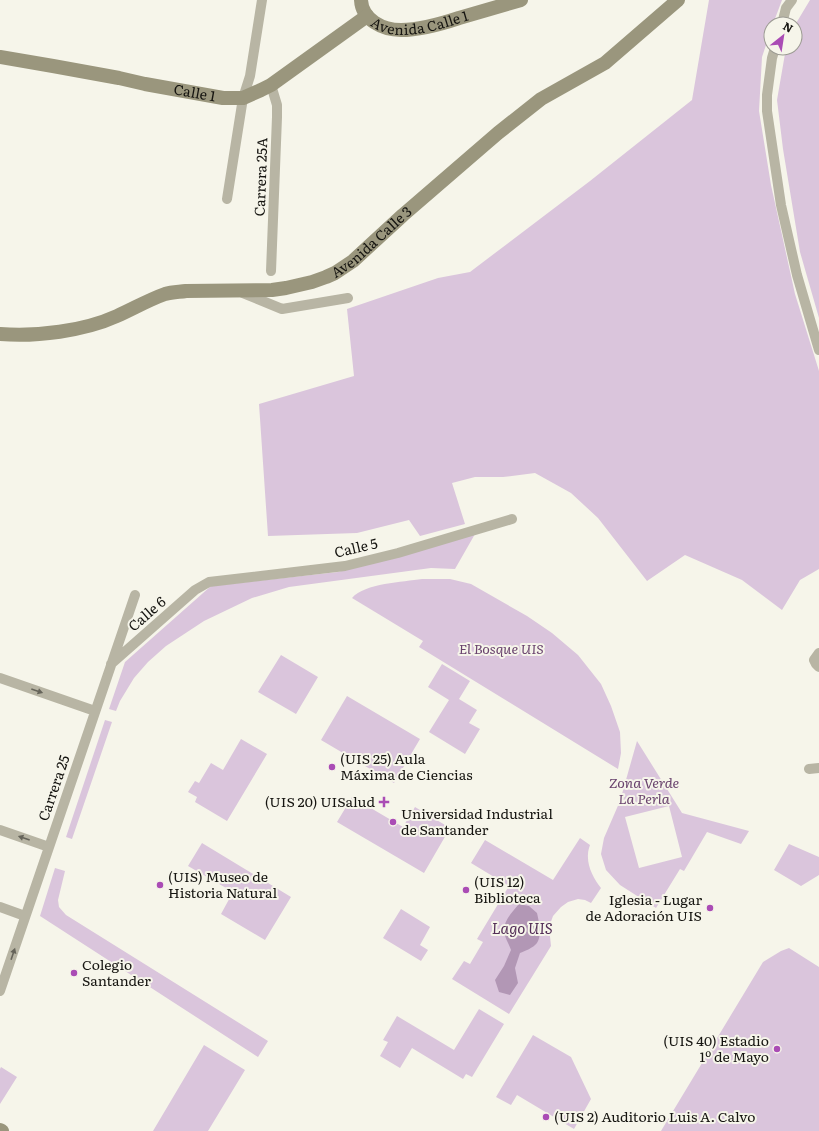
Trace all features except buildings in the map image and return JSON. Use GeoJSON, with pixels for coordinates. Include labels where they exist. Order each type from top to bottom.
{"type":"FeatureCollection","features":[{"type":"Feature","properties":{"kind":"street"},"geometry":{"type":"LineString","coordinates":[[227,199],[243,98],[250,76],[262,0]]}},
{"type":"Feature","properties":{"kind":"street"},"geometry":{"type":"LineString","coordinates":[[361,0],[361,7],[367,16]]}},
{"type":"Feature","properties":{"kind":"street","name":"Avenida Calle 1"},"geometry":{"type":"LineString","coordinates":[[367,16],[373,22],[390,29],[411,29],[447,22],[521,0]]}},
{"type":"Feature","properties":{"kind":"street","name":"Avenida Calle 3"},"geometry":{"type":"LineString","coordinates":[[0,334],[33,334],[76,329],[103,322],[165,294],[174,292],[272,290],[312,282],[334,273],[362,253],[403,215],[498,133],[541,99],[605,64],[678,0]]}},
{"type":"Feature","properties":{"kind":"street"},"geometry":{"type":"LineString","coordinates":[[784,16],[786,8],[792,0]]}},
{"type":"Feature","properties":{"kind":"street","name":"Calle 1"},"geometry":{"type":"LineString","coordinates":[[0,58],[75,70],[223,98],[243,98],[271,85],[367,16]]}},
{"type":"Feature","properties":{"kind":"street"},"geometry":{"type":"LineString","coordinates":[[773,56],[767,95],[767,111],[781,205],[797,275],[819,350]]}},
{"type":"Feature","properties":{"kind":"street","name":"Carrera 25A"},"geometry":{"type":"LineString","coordinates":[[271,85],[277,105],[278,117],[271,271]]}},
{"type":"Feature","properties":{"kind":"street"},"geometry":{"type":"LineString","coordinates":[[240,291],[282,309],[348,298]]}},
{"type":"Feature","properties":{"kind":"street","name":"Calle 5"},"geometry":{"type":"LineString","coordinates":[[202,586],[209,582],[345,566],[512,519]]}},
{"type":"Feature","properties":{"kind":"street","name":"Calle 6"},"geometry":{"type":"LineString","coordinates":[[111,664],[202,586]]}},
{"type":"Feature","properties":{"kind":"street","name":"Carrera 25"},"geometry":{"type":"LineString","coordinates":[[1,984],[26,916],[135,595]]}},
{"type":"Feature","properties":{"kind":"street"},"geometry":{"type":"LineString","coordinates":[[819,653],[814,660],[819,667]]}},
{"type":"Feature","properties":{"kind":"street"},"geometry":{"type":"LineString","coordinates":[[0,678],[96,711]]}},
{"type":"Feature","properties":{"kind":"street"},"geometry":{"type":"LineString","coordinates":[[808,769],[819,768]]}},
{"type":"Feature","properties":{"kind":"street"},"geometry":{"type":"LineString","coordinates":[[0,830],[49,847]]}},
{"type":"Feature","properties":{"kind":"street"},"geometry":{"type":"LineString","coordinates":[[0,907],[26,916]]}},
{"type":"Feature","properties":{"kind":"green space"},"geometry":{"type":"Polygon","coordinates":[[[709,0],[782,0],[776,16],[763,16],[763,54],[759,111],[771,185],[795,294],[819,371],[819,569],[800,580],[782,610],[742,580],[685,555],[647,581],[598,518],[571,493],[535,473],[503,477],[475,477],[452,483],[465,524],[420,536],[409,520],[357,533],[268,536],[259,404],[354,376],[347,309],[438,278],[470,272],[590,181],[692,100],[709,0]]]}},
{"type":"Feature","properties":{"kind":"green space"},"geometry":{"type":"Polygon","coordinates":[[[810,0],[819,0],[819,318],[800,252],[783,149],[777,100],[785,56],[803,56],[803,16],[800,16],[810,0]]]}},
{"type":"Feature","properties":{"kind":"green space"},"geometry":{"type":"Polygon","coordinates":[[[475,534],[455,569],[431,568],[289,587],[252,598],[204,621],[166,646],[148,662],[134,678],[120,701],[116,711],[109,709],[125,662],[211,586],[338,572],[475,534]]]}},
{"type":"Feature","properties":{"kind":"green space","name":"El Bosque UIS"},"geometry":{"type":"Polygon","coordinates":[[[422,579],[450,579],[471,584],[527,616],[552,633],[578,655],[601,684],[611,706],[620,732],[621,753],[618,769],[419,647],[423,641],[352,598],[358,593],[375,586],[422,579]]]}},
{"type":"Feature","properties":{"kind":"green space"},"geometry":{"type":"Polygon","coordinates":[[[281,655],[318,677],[296,714],[258,692],[281,655]]]}},
{"type":"Feature","properties":{"kind":"green space"},"geometry":{"type":"Polygon","coordinates":[[[442,664],[470,681],[459,699],[477,710],[469,723],[480,729],[465,754],[429,732],[449,700],[428,687],[442,664]]]}},
{"type":"Feature","properties":{"kind":"green space"},"geometry":{"type":"Polygon","coordinates":[[[347,696],[420,739],[394,783],[321,740],[347,696]]]}},
{"type":"Feature","properties":{"kind":"green space"},"geometry":{"type":"Polygon","coordinates":[[[105,720],[112,722],[72,839],[66,837],[105,720]]]}},
{"type":"Feature","properties":{"kind":"green space"},"geometry":{"type":"Polygon","coordinates":[[[241,739],[267,754],[227,821],[195,802],[197,797],[188,792],[195,781],[199,783],[211,763],[223,770],[241,739]]]}},
{"type":"Feature","properties":{"kind":"green space","name":"Zona Verde La Perla"},"geometry":{"type":"Polygon","coordinates":[[[637,741],[682,813],[749,831],[741,844],[707,832],[684,871],[680,869],[656,908],[620,885],[606,870],[601,854],[604,838],[620,801],[637,741]],[[669,806],[625,817],[639,868],[682,857],[669,806]]]}},
{"type":"Feature","properties":{"kind":"green space"},"geometry":{"type":"Polygon","coordinates":[[[352,797],[403,827],[415,807],[450,828],[424,873],[337,822],[352,797]]]}},
{"type":"Feature","properties":{"kind":"green space"},"geometry":{"type":"Polygon","coordinates":[[[580,838],[590,845],[588,859],[590,868],[601,888],[591,903],[578,899],[568,902],[553,916],[549,927],[551,946],[509,1014],[452,979],[464,961],[470,964],[483,942],[477,939],[509,886],[471,863],[485,840],[553,880],[580,838]]]}},
{"type":"Feature","properties":{"kind":"green space"},"geometry":{"type":"Polygon","coordinates":[[[202,843],[291,897],[265,940],[221,914],[233,892],[188,866],[202,843]]]}},
{"type":"Feature","properties":{"kind":"green space"},"geometry":{"type":"Polygon","coordinates":[[[789,844],[819,857],[819,875],[801,886],[774,870],[789,844]]]}},
{"type":"Feature","properties":{"kind":"green space"},"geometry":{"type":"Polygon","coordinates":[[[55,868],[65,871],[58,900],[59,907],[66,915],[268,1041],[258,1057],[40,916],[55,868]]]}},
{"type":"Feature","properties":{"kind":"green space"},"geometry":{"type":"Polygon","coordinates":[[[401,909],[430,927],[420,945],[428,950],[421,961],[383,938],[401,909]]]}},
{"type":"Feature","properties":{"kind":"green space","name":"(UIS 40) Estadio 1º de Mayo"},"geometry":{"type":"Polygon","coordinates":[[[789,948],[819,967],[819,1131],[661,1131],[763,962],[789,948]]]}},
{"type":"Feature","properties":{"kind":"green space"},"geometry":{"type":"Polygon","coordinates":[[[479,1009],[504,1024],[472,1077],[466,1074],[463,1079],[412,1048],[400,1068],[380,1056],[388,1042],[383,1040],[397,1016],[454,1050],[479,1009]]]}},
{"type":"Feature","properties":{"kind":"green space"},"geometry":{"type":"Polygon","coordinates":[[[533,1035],[571,1057],[591,1099],[574,1129],[517,1095],[511,1105],[496,1097],[533,1035]]]}},
{"type":"Feature","properties":{"kind":"green space"},"geometry":{"type":"Polygon","coordinates":[[[204,1045],[245,1070],[208,1131],[153,1131],[204,1045]]]}},
{"type":"Feature","properties":{"kind":"green space"},"geometry":{"type":"Polygon","coordinates":[[[1,1067],[17,1077],[0,1104],[0,1069],[1,1067]]]}},
{"type":"Feature","properties":{"kind":"water","name":"Lago UIS"},"geometry":{"type":"Polygon","coordinates":[[[519,904],[529,906],[537,913],[540,928],[539,940],[535,945],[520,953],[515,968],[518,983],[510,995],[499,992],[495,980],[504,966],[511,950],[504,932],[505,924],[509,916],[519,904]]]}},
{"type":"Feature","properties":{"kind":"place","name":"(UIS 25) Aula Máxima de Ciencias"},"geometry":{"type":"Point","coordinates":[332,767]}},
{"type":"Feature","properties":{"kind":"place","name":"(UIS 20) UISalud"},"geometry":{"type":"Point","coordinates":[384,802]}},
{"type":"Feature","properties":{"kind":"place","name":"Universidad Industrial de Santander"},"geometry":{"type":"Point","coordinates":[393,822]}},
{"type":"Feature","properties":{"kind":"place","name":"(UIS) Museo de Historia Natural"},"geometry":{"type":"Point","coordinates":[160,885]}},
{"type":"Feature","properties":{"kind":"place","name":"(UIS 12) Biblioteca"},"geometry":{"type":"Point","coordinates":[466,890]}},
{"type":"Feature","properties":{"kind":"place","name":"Iglesia - Lugar de Adoración UIS"},"geometry":{"type":"Point","coordinates":[710,908]}},
{"type":"Feature","properties":{"kind":"place","name":"Colegio Santander"},"geometry":{"type":"Point","coordinates":[74,973]}},
{"type":"Feature","properties":{"kind":"place","name":"(UIS 40) Estadio 1º de Mayo"},"geometry":{"type":"Point","coordinates":[777,1049]}},
{"type":"Feature","properties":{"kind":"place","name":"(UIS 2) Auditorio Luis A. Calvo"},"geometry":{"type":"Point","coordinates":[546,1117]}}]}
